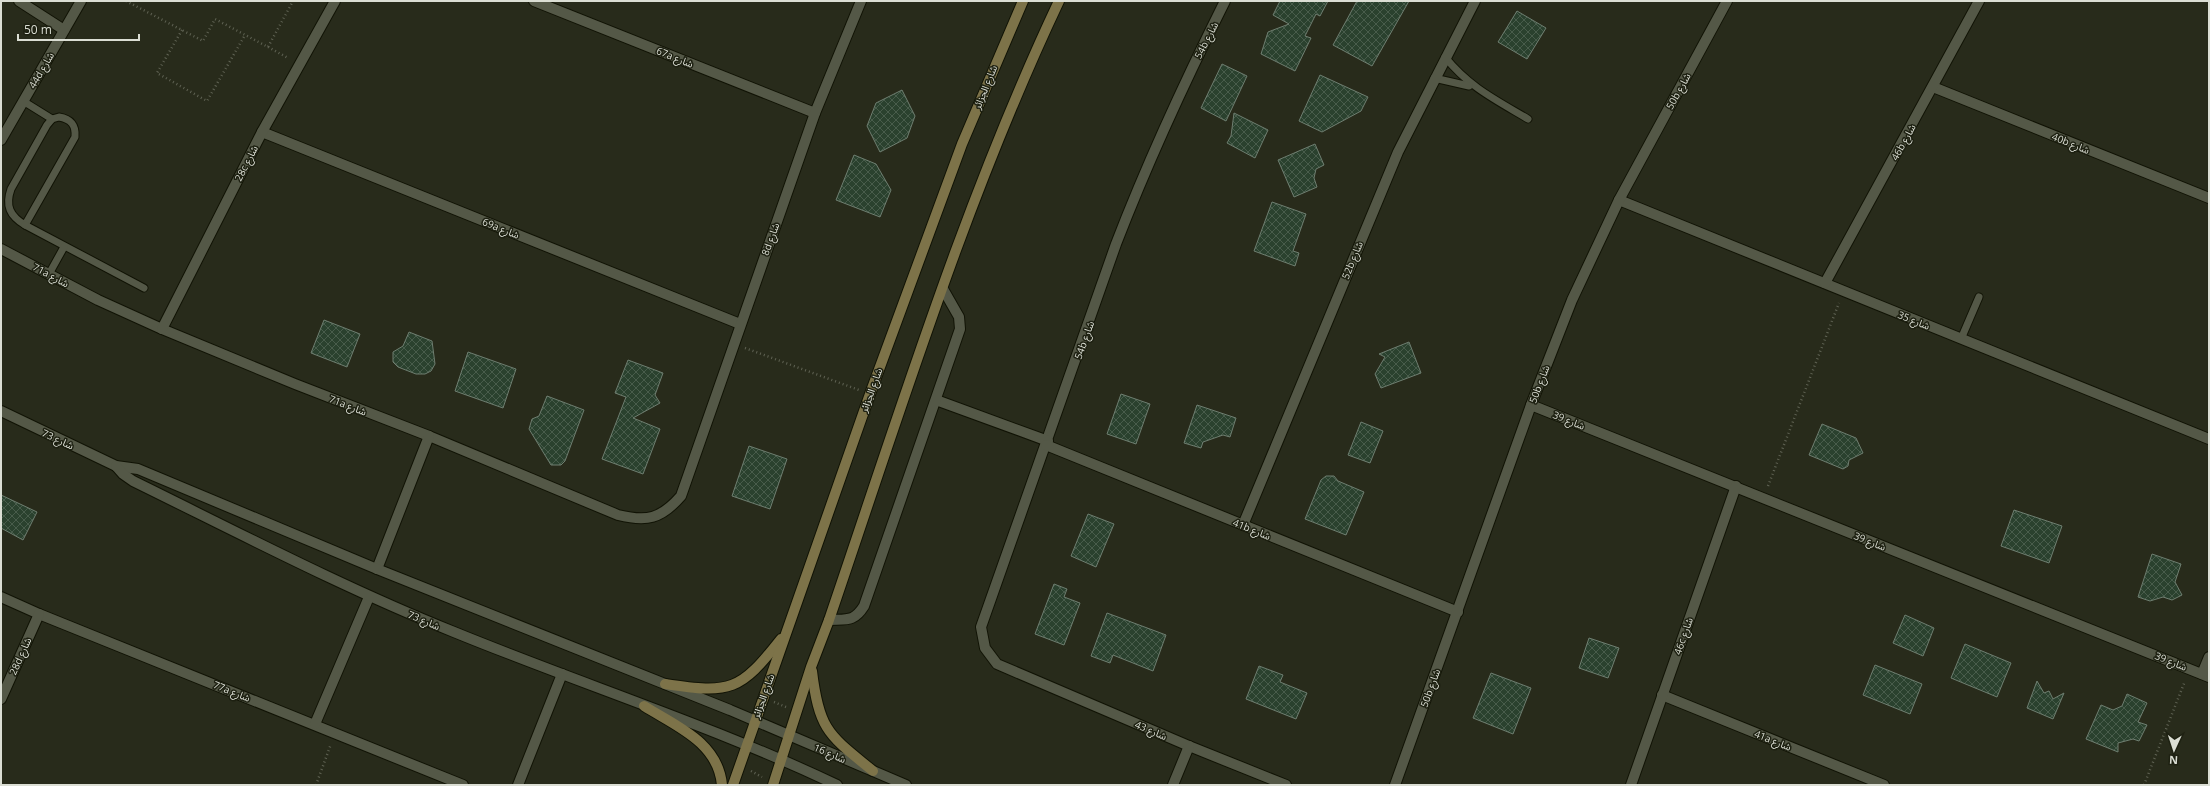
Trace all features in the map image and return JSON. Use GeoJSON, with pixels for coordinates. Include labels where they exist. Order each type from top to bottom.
{"type":"FeatureCollection","features":[{"type":"Feature","properties":{"kind":"main road","name":"شارع الجزائر"},"geometry":{"type":"LineString","coordinates":[[733,785],[754,720],[870,394],[962,144],[1023,1]]}},
{"type":"Feature","properties":{"kind":"main road"},"geometry":{"type":"LineString","coordinates":[[773,785],[811,667],[829,620],[943,289],[993,151],[1059,1]]}},
{"type":"Feature","properties":{"kind":"main road"},"geometry":{"type":"LineString","coordinates":[[665,684],[707,690],[732,685],[756,670],[786,633]]}},
{"type":"Feature","properties":{"kind":"main road"},"geometry":{"type":"LineString","coordinates":[[811,667],[816,705],[825,727],[834,738],[873,771]]}},
{"type":"Feature","properties":{"kind":"main road"},"geometry":{"type":"LineString","coordinates":[[644,706],[702,742],[717,764],[722,785]]}},
{"type":"Feature","properties":{"kind":"street"},"geometry":{"type":"LineString","coordinates":[[19,1],[64,30]]}},
{"type":"Feature","properties":{"kind":"street","name":"44d شارع"},"geometry":{"type":"LineString","coordinates":[[1,140],[81,1]]}},
{"type":"Feature","properties":{"kind":"street","name":"28c شارع"},"geometry":{"type":"LineString","coordinates":[[162,329],[262,132],[335,1]]}},
{"type":"Feature","properties":{"kind":"street","name":"67a شارع"},"geometry":{"type":"LineString","coordinates":[[534,1],[815,113]]}},
{"type":"Feature","properties":{"kind":"street","name":"8d شارع"},"geometry":{"type":"LineString","coordinates":[[687,480],[733,344],[815,113],[861,1]]}},
{"type":"Feature","properties":{"kind":"street","name":"54b شارع"},"geometry":{"type":"LineString","coordinates":[[1016,673],[997,664],[985,648],[981,627],[1116,244],[1140,182],[1167,121],[1225,1]]}},
{"type":"Feature","properties":{"kind":"street","name":"52b شارع"},"geometry":{"type":"LineString","coordinates":[[1243,525],[1368,220],[1398,152],[1434,78],[1475,1]]}},
{"type":"Feature","properties":{"kind":"street","name":"50b شارع"},"geometry":{"type":"LineString","coordinates":[[1395,785],[1531,405],[1572,300],[1619,200],[1727,1]]}},
{"type":"Feature","properties":{"kind":"street","name":"46b شارع"},"geometry":{"type":"LineString","coordinates":[[1825,283],[1979,1]]}},
{"type":"Feature","properties":{"kind":"street","name":"40b شارع"},"geometry":{"type":"LineString","coordinates":[[1933,87],[2209,198]]}},
{"type":"Feature","properties":{"kind":"street","name":"69a شارع"},"geometry":{"type":"LineString","coordinates":[[262,132],[740,324]]}},
{"type":"Feature","properties":{"kind":"street","name":"شارع 35"},"geometry":{"type":"LineString","coordinates":[[1619,200],[2209,439]]}},
{"type":"Feature","properties":{"kind":"street","name":"71a شارع"},"geometry":{"type":"LineString","coordinates":[[1,249],[98,300],[162,329],[295,384],[429,436],[618,515],[636,519],[653,518],[669,509],[681,496],[687,480]]}},
{"type":"Feature","properties":{"kind":"street"},"geometry":{"type":"LineString","coordinates":[[829,620],[852,619],[859,615],[864,606],[936,400],[961,323],[943,289]]}},
{"type":"Feature","properties":{"kind":"street","name":"41b شارع"},"geometry":{"type":"LineString","coordinates":[[936,400],[1047,443],[1243,525],[1458,612]]}},
{"type":"Feature","properties":{"kind":"street","name":"شارع 39"},"geometry":{"type":"LineString","coordinates":[[1531,405],[2206,675]]}},
{"type":"Feature","properties":{"kind":"street","name":"شارع 73"},"geometry":{"type":"LineString","coordinates":[[1,411],[116,466],[138,469],[377,569],[754,720]]}},
{"type":"Feature","properties":{"kind":"street"},"geometry":{"type":"LineString","coordinates":[[377,569],[429,436]]}},
{"type":"Feature","properties":{"kind":"street","name":"شارع 73"},"geometry":{"type":"LineString","coordinates":[[116,466],[123,474],[133,481],[369,597],[454,633],[747,744]]}},
{"type":"Feature","properties":{"kind":"street","name":"46c شارع"},"geometry":{"type":"LineString","coordinates":[[1631,785],[1736,486]]}},
{"type":"Feature","properties":{"kind":"street","name":"77a شارع"},"geometry":{"type":"LineString","coordinates":[[1,597],[38,614],[336,732],[463,785]]}},
{"type":"Feature","properties":{"kind":"street"},"geometry":{"type":"LineString","coordinates":[[315,724],[369,597]]}},
{"type":"Feature","properties":{"kind":"street","name":"28d شارع"},"geometry":{"type":"LineString","coordinates":[[1,699],[38,614]]}},
{"type":"Feature","properties":{"kind":"street"},"geometry":{"type":"LineString","coordinates":[[2206,675],[2209,656]]}},
{"type":"Feature","properties":{"kind":"street","name":"شارع 43"},"geometry":{"type":"LineString","coordinates":[[1016,673],[1286,785]]}},
{"type":"Feature","properties":{"kind":"street"},"geometry":{"type":"LineString","coordinates":[[518,785],[562,674]]}},
{"type":"Feature","properties":{"kind":"street","name":"41a شارع"},"geometry":{"type":"LineString","coordinates":[[1662,695],[1884,785]]}},
{"type":"Feature","properties":{"kind":"street","name":"شارع 16"},"geometry":{"type":"LineString","coordinates":[[754,720],[789,737],[906,785]]}},
{"type":"Feature","properties":{"kind":"street"},"geometry":{"type":"LineString","coordinates":[[747,744],[837,785]]}},
{"type":"Feature","properties":{"kind":"street"},"geometry":{"type":"LineString","coordinates":[[1173,785],[1189,746]]}},
{"type":"Feature","properties":{"kind":"lane"},"geometry":{"type":"LineString","coordinates":[[1445,57],[1458,73],[1474,88]]}},
{"type":"Feature","properties":{"kind":"lane"},"geometry":{"type":"LineString","coordinates":[[1434,78],[1459,82],[1474,88],[1528,119]]}},
{"type":"Feature","properties":{"kind":"lane"},"geometry":{"type":"LineString","coordinates":[[23,101],[52,119]]}},
{"type":"Feature","properties":{"kind":"lane"},"geometry":{"type":"LineString","coordinates":[[25,225],[75,137],[76,130],[72,123],[67,119],[59,117],[52,119],[47,125],[11,189],[8,199],[9,210],[15,219],[25,225],[144,288]]}},
{"type":"Feature","properties":{"kind":"lane"},"geometry":{"type":"LineString","coordinates":[[48,274],[64,247]]}},
{"type":"Feature","properties":{"kind":"lane"},"geometry":{"type":"LineString","coordinates":[[1961,339],[1979,297]]}},
{"type":"Feature","properties":{"kind":"path"},"geometry":{"type":"LineString","coordinates":[[126,1],[203,41],[215,19],[288,58],[285,64]]}},
{"type":"Feature","properties":{"kind":"path"},"geometry":{"type":"LineString","coordinates":[[268,47],[293,1]]}},
{"type":"Feature","properties":{"kind":"path"},"geometry":{"type":"LineString","coordinates":[[182,30],[157,73],[207,101],[245,35]]}},
{"type":"Feature","properties":{"kind":"path"},"geometry":{"type":"LineString","coordinates":[[1764,498],[1844,291]]}},
{"type":"Feature","properties":{"kind":"path"},"geometry":{"type":"LineString","coordinates":[[733,344],[870,394]]}},
{"type":"Feature","properties":{"kind":"path"},"geometry":{"type":"LineString","coordinates":[[2144,785],[2190,669]]}},
{"type":"Feature","properties":{"kind":"path"},"geometry":{"type":"LineString","coordinates":[[316,785],[336,732]]}},
{"type":"Feature","properties":{"kind":"building"},"geometry":{"type":"Polygon","coordinates":[[[1280,1],[1328,1],[1320,16],[1316,14],[1305,36],[1311,38],[1295,71],[1261,54],[1268,32],[1289,24],[1273,15],[1280,1]]]}},
{"type":"Feature","properties":{"kind":"building"},"geometry":{"type":"Polygon","coordinates":[[[1357,1],[1409,1],[1372,66],[1333,45],[1357,1]]]}},
{"type":"Feature","properties":{"kind":"building"},"geometry":{"type":"Polygon","coordinates":[[[1517,11],[1546,28],[1527,59],[1498,42],[1517,11]]]}},
{"type":"Feature","properties":{"kind":"building"},"geometry":{"type":"Polygon","coordinates":[[[1222,64],[1247,76],[1226,121],[1201,108],[1222,64]]]}},
{"type":"Feature","properties":{"kind":"building"},"geometry":{"type":"Polygon","coordinates":[[[1320,75],[1368,97],[1361,111],[1322,132],[1299,121],[1320,75]]]}},
{"type":"Feature","properties":{"kind":"building"},"geometry":{"type":"Polygon","coordinates":[[[902,90],[915,116],[907,138],[880,152],[867,126],[876,103],[902,90]]]}},
{"type":"Feature","properties":{"kind":"building"},"geometry":{"type":"Polygon","coordinates":[[[1234,113],[1268,130],[1255,158],[1227,143],[1231,136],[1234,113]]]}},
{"type":"Feature","properties":{"kind":"building"},"geometry":{"type":"Polygon","coordinates":[[[1315,144],[1324,165],[1316,169],[1314,178],[1317,187],[1294,197],[1278,160],[1315,144]]]}},
{"type":"Feature","properties":{"kind":"building"},"geometry":{"type":"Polygon","coordinates":[[[854,155],[876,164],[891,190],[880,217],[836,200],[854,155]]]}},
{"type":"Feature","properties":{"kind":"building"},"geometry":{"type":"Polygon","coordinates":[[[1272,202],[1306,214],[1293,251],[1299,253],[1295,266],[1254,251],[1272,202]]]}},
{"type":"Feature","properties":{"kind":"building"},"geometry":{"type":"Polygon","coordinates":[[[324,320],[360,334],[347,367],[311,353],[324,320]]]}},
{"type":"Feature","properties":{"kind":"building"},"geometry":{"type":"Polygon","coordinates":[[[409,332],[432,341],[435,364],[431,371],[425,374],[416,374],[398,367],[393,362],[393,352],[403,346],[409,332]]]}},
{"type":"Feature","properties":{"kind":"building"},"geometry":{"type":"Polygon","coordinates":[[[1409,342],[1421,373],[1381,388],[1375,374],[1385,357],[1379,354],[1409,342]]]}},
{"type":"Feature","properties":{"kind":"building"},"geometry":{"type":"Polygon","coordinates":[[[468,352],[516,369],[503,408],[455,391],[468,352]]]}},
{"type":"Feature","properties":{"kind":"building"},"geometry":{"type":"Polygon","coordinates":[[[628,360],[663,373],[655,395],[660,403],[633,418],[660,429],[643,474],[602,459],[626,397],[615,393],[628,360]]]}},
{"type":"Feature","properties":{"kind":"building"},"geometry":{"type":"Polygon","coordinates":[[[1121,394],[1150,404],[1136,444],[1107,434],[1121,394]]]}},
{"type":"Feature","properties":{"kind":"building"},"geometry":{"type":"Polygon","coordinates":[[[547,396],[584,410],[565,461],[561,465],[551,465],[529,429],[532,419],[539,416],[547,396]]]}},
{"type":"Feature","properties":{"kind":"building"},"geometry":{"type":"Polygon","coordinates":[[[1197,405],[1236,418],[1230,437],[1223,435],[1203,442],[1201,448],[1184,443],[1197,405]]]}},
{"type":"Feature","properties":{"kind":"building"},"geometry":{"type":"Polygon","coordinates":[[[1361,422],[1383,431],[1370,463],[1348,455],[1361,422]]]}},
{"type":"Feature","properties":{"kind":"building"},"geometry":{"type":"Polygon","coordinates":[[[1822,424],[1856,438],[1863,453],[1849,460],[1848,466],[1843,469],[1809,455],[1822,424]]]}},
{"type":"Feature","properties":{"kind":"building"},"geometry":{"type":"Polygon","coordinates":[[[749,446],[787,459],[770,509],[732,496],[749,446]]]}},
{"type":"Feature","properties":{"kind":"building"},"geometry":{"type":"Polygon","coordinates":[[[1326,476],[1334,476],[1338,481],[1364,492],[1346,535],[1305,519],[1321,480],[1326,476]]]}},
{"type":"Feature","properties":{"kind":"building"},"geometry":{"type":"Polygon","coordinates":[[[1,495],[37,512],[23,540],[1,528],[1,495]]]}},
{"type":"Feature","properties":{"kind":"building"},"geometry":{"type":"Polygon","coordinates":[[[2014,510],[2062,526],[2049,563],[2001,546],[2014,510]]]}},
{"type":"Feature","properties":{"kind":"building"},"geometry":{"type":"Polygon","coordinates":[[[1088,514],[1114,524],[1096,567],[1071,556],[1088,514]]]}},
{"type":"Feature","properties":{"kind":"building"},"geometry":{"type":"Polygon","coordinates":[[[2152,554],[2181,564],[2175,582],[2182,595],[2172,600],[2163,597],[2150,601],[2138,597],[2152,554]]]}},
{"type":"Feature","properties":{"kind":"building"},"geometry":{"type":"Polygon","coordinates":[[[1054,584],[1067,589],[1064,597],[1080,603],[1064,645],[1035,634],[1054,584]]]}},
{"type":"Feature","properties":{"kind":"building"},"geometry":{"type":"Polygon","coordinates":[[[1107,613],[1166,635],[1153,671],[1113,655],[1110,663],[1091,656],[1107,613]]]}},
{"type":"Feature","properties":{"kind":"building"},"geometry":{"type":"Polygon","coordinates":[[[1905,615],[1934,628],[1923,656],[1893,643],[1905,615]]]}},
{"type":"Feature","properties":{"kind":"building"},"geometry":{"type":"Polygon","coordinates":[[[1589,638],[1619,648],[1608,678],[1579,668],[1589,638]]]}},
{"type":"Feature","properties":{"kind":"building"},"geometry":{"type":"Polygon","coordinates":[[[1965,644],[2011,663],[1997,697],[1951,678],[1965,644]]]}},
{"type":"Feature","properties":{"kind":"building"},"geometry":{"type":"Polygon","coordinates":[[[1875,665],[1922,684],[1910,714],[1863,695],[1875,665]]]}},
{"type":"Feature","properties":{"kind":"building"},"geometry":{"type":"Polygon","coordinates":[[[1259,666],[1283,675],[1280,682],[1307,693],[1296,719],[1246,699],[1259,666]]]}},
{"type":"Feature","properties":{"kind":"building"},"geometry":{"type":"Polygon","coordinates":[[[1491,673],[1531,688],[1513,734],[1473,718],[1491,673]]]}},
{"type":"Feature","properties":{"kind":"building"},"geometry":{"type":"Polygon","coordinates":[[[2037,681],[2044,693],[2049,691],[2053,699],[2064,693],[2053,719],[2027,708],[2037,681]]]}},
{"type":"Feature","properties":{"kind":"building"},"geometry":{"type":"Polygon","coordinates":[[[2127,694],[2147,703],[2138,722],[2147,725],[2139,741],[2133,739],[2118,743],[2118,752],[2086,739],[2101,705],[2113,710],[2122,706],[2127,694]]]}}]}
